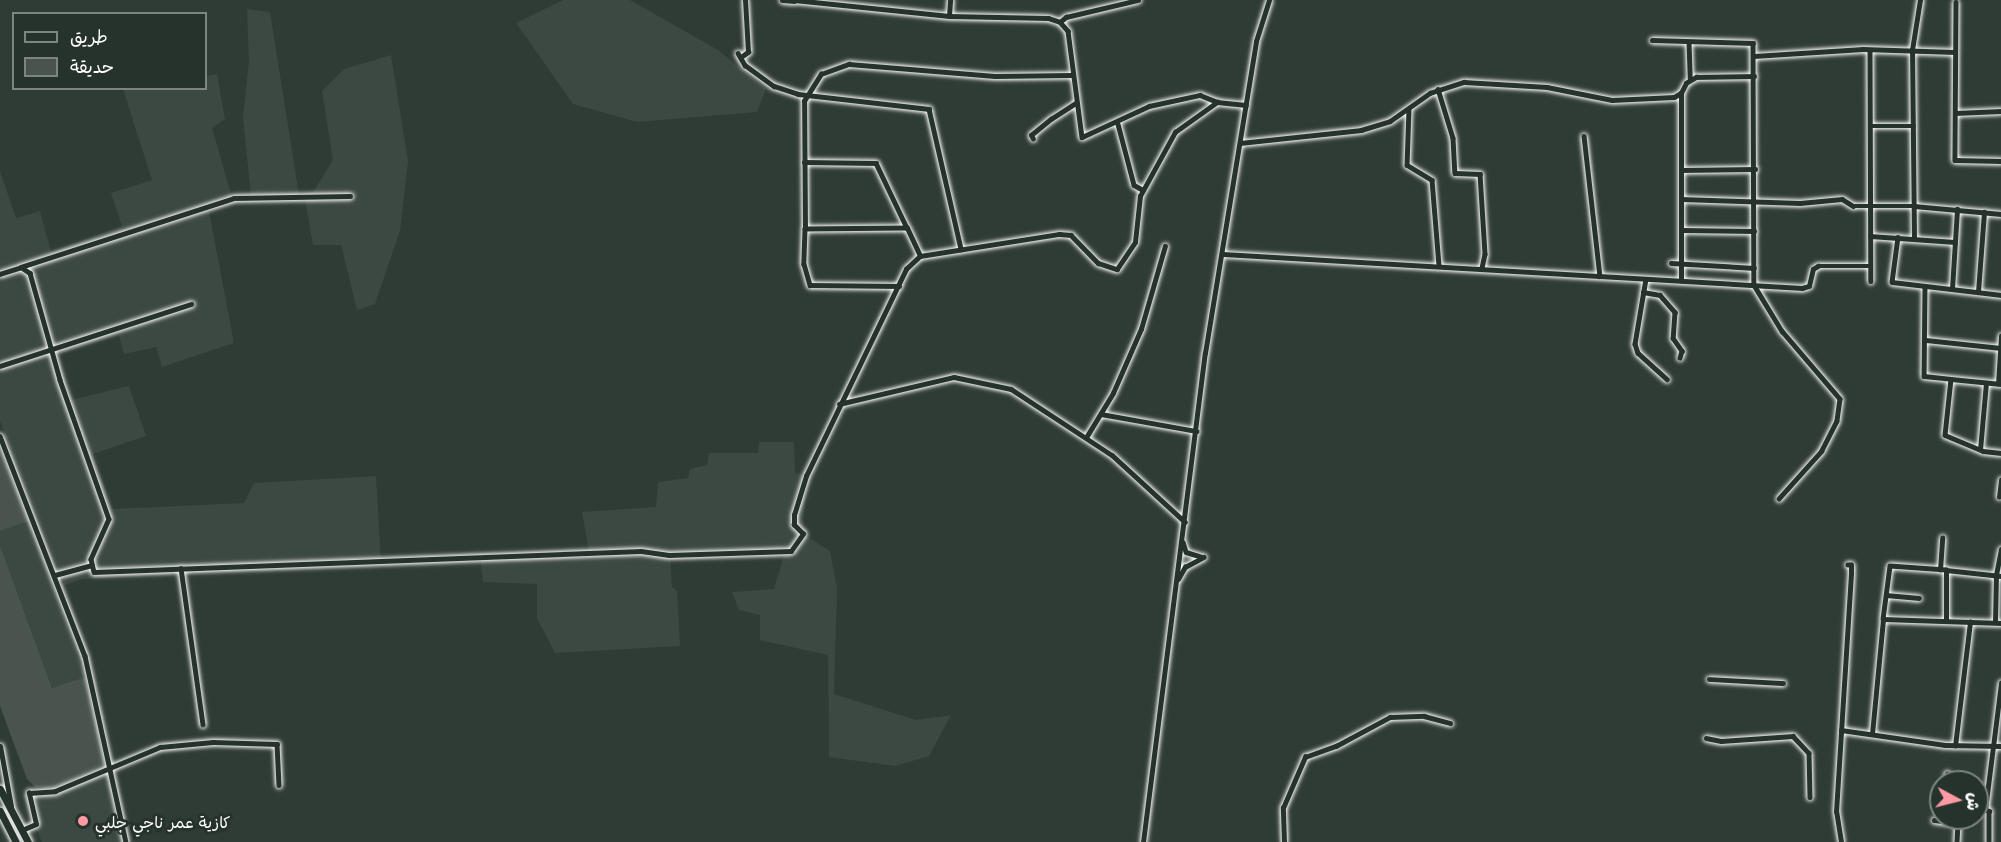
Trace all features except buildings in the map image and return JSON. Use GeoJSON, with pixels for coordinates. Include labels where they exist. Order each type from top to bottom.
{"type":"FeatureCollection","features":[{"type":"Feature","properties":{"kind":"highway"},"geometry":{"type":"LineString","coordinates":[[0,789],[28,842]]}},
{"type":"Feature","properties":{"kind":"highway"},"geometry":{"type":"LineString","coordinates":[[0,811],[16,842]]}},
{"type":"Feature","properties":{"kind":"main road"},"geometry":{"type":"LineString","coordinates":[[1143,842],[1196,431],[1259,25],[1267,1]]}},
{"type":"Feature","properties":{"kind":"main road"},"geometry":{"type":"LineString","coordinates":[[0,746],[13,813]]}},
{"type":"Feature","properties":{"kind":"street"},"geometry":{"type":"LineString","coordinates":[[745,0],[748,52],[739,55],[774,86],[806,94],[929,109],[961,249]]}},
{"type":"Feature","properties":{"kind":"street"},"geometry":{"type":"LineString","coordinates":[[782,0],[949,16],[1048,18],[1060,22],[1068,31],[1082,137],[1118,124],[1149,106],[1200,95],[1217,102],[1246,105]]}},
{"type":"Feature","properties":{"kind":"street"},"geometry":{"type":"LineString","coordinates":[[949,16],[950,0]]}},
{"type":"Feature","properties":{"kind":"street"},"geometry":{"type":"LineString","coordinates":[[1060,22],[1066,17],[1138,0]]}},
{"type":"Feature","properties":{"kind":"street"},"geometry":{"type":"LineString","coordinates":[[1914,238],[1911,50],[1920,0]]}},
{"type":"Feature","properties":{"kind":"street"},"geometry":{"type":"LineString","coordinates":[[1956,2],[1955,160],[2001,161]]}},
{"type":"Feature","properties":{"kind":"street"},"geometry":{"type":"LineString","coordinates":[[1652,40],[1748,41],[1753,43],[1754,285],[1782,331],[1840,399],[1837,421],[1822,451],[1779,499]]}},
{"type":"Feature","properties":{"kind":"street"},"geometry":{"type":"LineString","coordinates":[[1240,143],[1361,130],[1390,121],[1438,89],[1464,82],[1493,80],[1612,100],[1674,97],[1681,93],[1690,79],[1689,42]]}},
{"type":"Feature","properties":{"kind":"street"},"geometry":{"type":"LineString","coordinates":[[1870,50],[1870,281]]}},
{"type":"Feature","properties":{"kind":"street"},"geometry":{"type":"LineString","coordinates":[[1754,56],[1870,50],[1955,51]]}},
{"type":"Feature","properties":{"kind":"street"},"geometry":{"type":"LineString","coordinates":[[899,286],[810,285],[804,264],[806,94],[827,69],[849,64],[995,76],[1072,75]]}},
{"type":"Feature","properties":{"kind":"street"},"geometry":{"type":"LineString","coordinates":[[1690,79],[1754,76]]}},
{"type":"Feature","properties":{"kind":"street"},"geometry":{"type":"LineString","coordinates":[[1438,89],[1453,138],[1455,173],[1480,174],[1485,254],[1482,268]]}},
{"type":"Feature","properties":{"kind":"street"},"geometry":{"type":"LineString","coordinates":[[1681,93],[1681,281]]}},
{"type":"Feature","properties":{"kind":"street"},"geometry":{"type":"LineString","coordinates":[[21,267],[30,273],[51,351],[109,519],[91,559],[94,572],[641,551],[669,555],[791,551],[803,534],[794,525],[794,515],[806,476],[906,269],[920,256],[1068,234],[1098,263],[1117,269],[1135,242],[1136,207],[1143,190],[1175,132],[1217,102]]}},
{"type":"Feature","properties":{"kind":"street"},"geometry":{"type":"LineString","coordinates":[[1033,139],[1031,135],[1076,103]]}},
{"type":"Feature","properties":{"kind":"street"},"geometry":{"type":"LineString","coordinates":[[1409,108],[1407,165],[1432,180],[1440,266]]}},
{"type":"Feature","properties":{"kind":"street"},"geometry":{"type":"LineString","coordinates":[[1955,113],[2001,111]]}},
{"type":"Feature","properties":{"kind":"street"},"geometry":{"type":"LineString","coordinates":[[1118,124],[1134,185],[1143,190]]}},
{"type":"Feature","properties":{"kind":"street"},"geometry":{"type":"LineString","coordinates":[[1870,126],[1914,126]]}},
{"type":"Feature","properties":{"kind":"street"},"geometry":{"type":"LineString","coordinates":[[1584,136],[1600,276]]}},
{"type":"Feature","properties":{"kind":"street"},"geometry":{"type":"LineString","coordinates":[[804,162],[876,163],[920,256]]}},
{"type":"Feature","properties":{"kind":"street"},"geometry":{"type":"LineString","coordinates":[[1681,170],[1755,169]]}},
{"type":"Feature","properties":{"kind":"street"},"geometry":{"type":"LineString","coordinates":[[0,274],[234,198],[350,196]]}},
{"type":"Feature","properties":{"kind":"street"},"geometry":{"type":"LineString","coordinates":[[1682,199],[1800,203],[1842,199],[1853,206],[1914,206],[2001,214]]}},
{"type":"Feature","properties":{"kind":"street"},"geometry":{"type":"LineString","coordinates":[[1952,289],[1957,209]]}},
{"type":"Feature","properties":{"kind":"street"},"geometry":{"type":"LineString","coordinates":[[1978,292],[1984,212]]}},
{"type":"Feature","properties":{"kind":"street"},"geometry":{"type":"LineString","coordinates":[[804,229],[907,228]]}},
{"type":"Feature","properties":{"kind":"street"},"geometry":{"type":"LineString","coordinates":[[1682,230],[1754,231]]}},
{"type":"Feature","properties":{"kind":"street"},"geometry":{"type":"LineString","coordinates":[[1870,236],[1955,242]]}},
{"type":"Feature","properties":{"kind":"street"},"geometry":{"type":"LineString","coordinates":[[1898,237],[1892,282],[2001,295]]}},
{"type":"Feature","properties":{"kind":"street"},"geometry":{"type":"LineString","coordinates":[[1087,436],[1101,414],[1141,329],[1162,266],[1165,246]]}},
{"type":"Feature","properties":{"kind":"street"},"geometry":{"type":"LineString","coordinates":[[1223,255],[1802,288],[1809,286],[1813,270],[1818,266],[1869,266]]}},
{"type":"Feature","properties":{"kind":"street"},"geometry":{"type":"LineString","coordinates":[[1671,263],[1754,268]]}},
{"type":"Feature","properties":{"kind":"street"},"geometry":{"type":"LineString","coordinates":[[1646,279],[1635,344],[1638,353],[1667,379]]}},
{"type":"Feature","properties":{"kind":"street"},"geometry":{"type":"LineString","coordinates":[[1925,287],[1924,376],[2000,384],[2001,336]]}},
{"type":"Feature","properties":{"kind":"street"},"geometry":{"type":"LineString","coordinates":[[1643,292],[1660,295],[1675,312],[1673,338],[1682,351],[1680,358]]}},
{"type":"Feature","properties":{"kind":"street"},"geometry":{"type":"LineString","coordinates":[[0,366],[191,304]]}},
{"type":"Feature","properties":{"kind":"street"},"geometry":{"type":"LineString","coordinates":[[1926,340],[2000,348]]}},
{"type":"Feature","properties":{"kind":"street"},"geometry":{"type":"LineString","coordinates":[[839,404],[954,377],[1011,389],[1087,436],[1185,522]]}},
{"type":"Feature","properties":{"kind":"street"},"geometry":{"type":"LineString","coordinates":[[1951,379],[1945,435],[1980,450],[2001,453]]}},
{"type":"Feature","properties":{"kind":"street"},"geometry":{"type":"LineString","coordinates":[[1980,450],[1986,383]]}},
{"type":"Feature","properties":{"kind":"street"},"geometry":{"type":"LineString","coordinates":[[1101,414],[1196,431]]}},
{"type":"Feature","properties":{"kind":"street"},"geometry":{"type":"LineString","coordinates":[[0,436],[85,656],[126,842]]}},
{"type":"Feature","properties":{"kind":"street"},"geometry":{"type":"LineString","coordinates":[[1999,497],[2001,480]]}},
{"type":"Feature","properties":{"kind":"street"},"geometry":{"type":"LineString","coordinates":[[1940,570],[1942,538]]}},
{"type":"Feature","properties":{"kind":"street"},"geometry":{"type":"LineString","coordinates":[[1178,579],[1185,567],[1204,557],[1186,552],[1183,542]]}},
{"type":"Feature","properties":{"kind":"street"},"geometry":{"type":"LineString","coordinates":[[1883,620],[1998,623],[1998,576],[2001,549]]}},
{"type":"Feature","properties":{"kind":"street"},"geometry":{"type":"LineString","coordinates":[[55,575],[92,565]]}},
{"type":"Feature","properties":{"kind":"street"},"geometry":{"type":"LineString","coordinates":[[1840,842],[1836,812],[1851,574],[1851,565],[1848,565]]}},
{"type":"Feature","properties":{"kind":"street"},"geometry":{"type":"LineString","coordinates":[[1872,734],[1890,566],[1998,576]]}},
{"type":"Feature","properties":{"kind":"street"},"geometry":{"type":"LineString","coordinates":[[181,568],[203,724]]}},
{"type":"Feature","properties":{"kind":"street"},"geometry":{"type":"LineString","coordinates":[[1946,570],[1946,621]]}},
{"type":"Feature","properties":{"kind":"street"},"geometry":{"type":"LineString","coordinates":[[1886,595],[1919,598]]}},
{"type":"Feature","properties":{"kind":"street"},"geometry":{"type":"LineString","coordinates":[[1955,746],[1970,622]]}},
{"type":"Feature","properties":{"kind":"street"},"geometry":{"type":"LineString","coordinates":[[1709,679],[1783,683]]}},
{"type":"Feature","properties":{"kind":"street"},"geometry":{"type":"LineString","coordinates":[[1989,773],[2001,683]]}},
{"type":"Feature","properties":{"kind":"street"},"geometry":{"type":"LineString","coordinates":[[1284,842],[1283,808],[1305,757],[1336,746],[1390,717],[1424,716],[1450,723]]}},
{"type":"Feature","properties":{"kind":"street"},"geometry":{"type":"LineString","coordinates":[[1841,730],[1955,746],[2001,746]]}},
{"type":"Feature","properties":{"kind":"street"},"geometry":{"type":"LineString","coordinates":[[1706,738],[1721,741],[1793,736],[1809,753],[1810,797]]}},
{"type":"Feature","properties":{"kind":"street"},"geometry":{"type":"LineString","coordinates":[[22,830],[36,824],[29,793],[55,790],[160,747],[258,742],[277,744],[279,785]]}},
{"type":"Feature","properties":{"kind":"shaded area"},"geometry":{"type":"Polygon","coordinates":[[[563,0],[630,0],[718,50],[766,89],[757,112],[637,122],[573,104],[516,23],[563,0]]]}},
{"type":"Feature","properties":{"kind":"shaded area"},"geometry":{"type":"Polygon","coordinates":[[[247,9],[270,12],[299,195],[251,196],[243,118],[249,61],[247,9]]]}},
{"type":"Feature","properties":{"kind":"shaded area"},"geometry":{"type":"Polygon","coordinates":[[[391,55],[408,161],[400,231],[375,304],[357,310],[341,245],[313,245],[304,193],[313,192],[333,160],[322,91],[344,69],[391,55]]]}},
{"type":"Feature","properties":{"kind":"shaded area"},"geometry":{"type":"Polygon","coordinates":[[[217,74],[225,119],[212,128],[232,197],[208,206],[234,343],[162,367],[156,347],[124,354],[119,335],[57,355],[70,400],[129,386],[146,436],[93,454],[112,509],[244,503],[254,483],[376,476],[381,562],[83,579],[65,585],[0,421],[0,171],[16,218],[40,211],[51,252],[122,226],[111,193],[152,180],[123,90],[207,90],[207,76],[217,74]]]}},
{"type":"Feature","properties":{"kind":"shaded area"},"geometry":{"type":"Polygon","coordinates":[[[759,442],[794,442],[795,473],[806,476],[803,534],[830,551],[837,588],[834,694],[916,720],[951,715],[929,756],[895,766],[829,757],[828,655],[760,640],[760,615],[739,610],[732,592],[774,589],[785,552],[670,554],[672,587],[677,591],[680,646],[555,653],[537,618],[537,584],[483,582],[480,556],[589,552],[582,512],[656,507],[658,482],[688,478],[690,469],[707,465],[709,453],[758,453],[759,442]]]}},
{"type":"Feature","properties":{"kind":"shaded area"},"geometry":{"type":"Polygon","coordinates":[[[29,521],[85,677],[52,688],[0,545],[0,531],[29,521]]]}},
{"type":"Feature","properties":{"kind":"shaded area"},"geometry":{"type":"Polygon","coordinates":[[[105,765],[123,842],[42,842],[23,796],[105,765]]]}},
{"type":"Feature","properties":{"kind":"green space"},"geometry":{"type":"Polygon","coordinates":[[[0,449],[29,521],[0,531],[0,449]]]}},
{"type":"Feature","properties":{"kind":"green space"},"geometry":{"type":"Polygon","coordinates":[[[0,545],[52,688],[85,677],[105,764],[52,788],[35,787],[27,779],[0,706],[0,545]]]}},
{"type":"Feature","properties":{"kind":"place","name":"كازية عمر ناجي جلبي"},"geometry":{"type":"Point","coordinates":[83,821]}}]}
